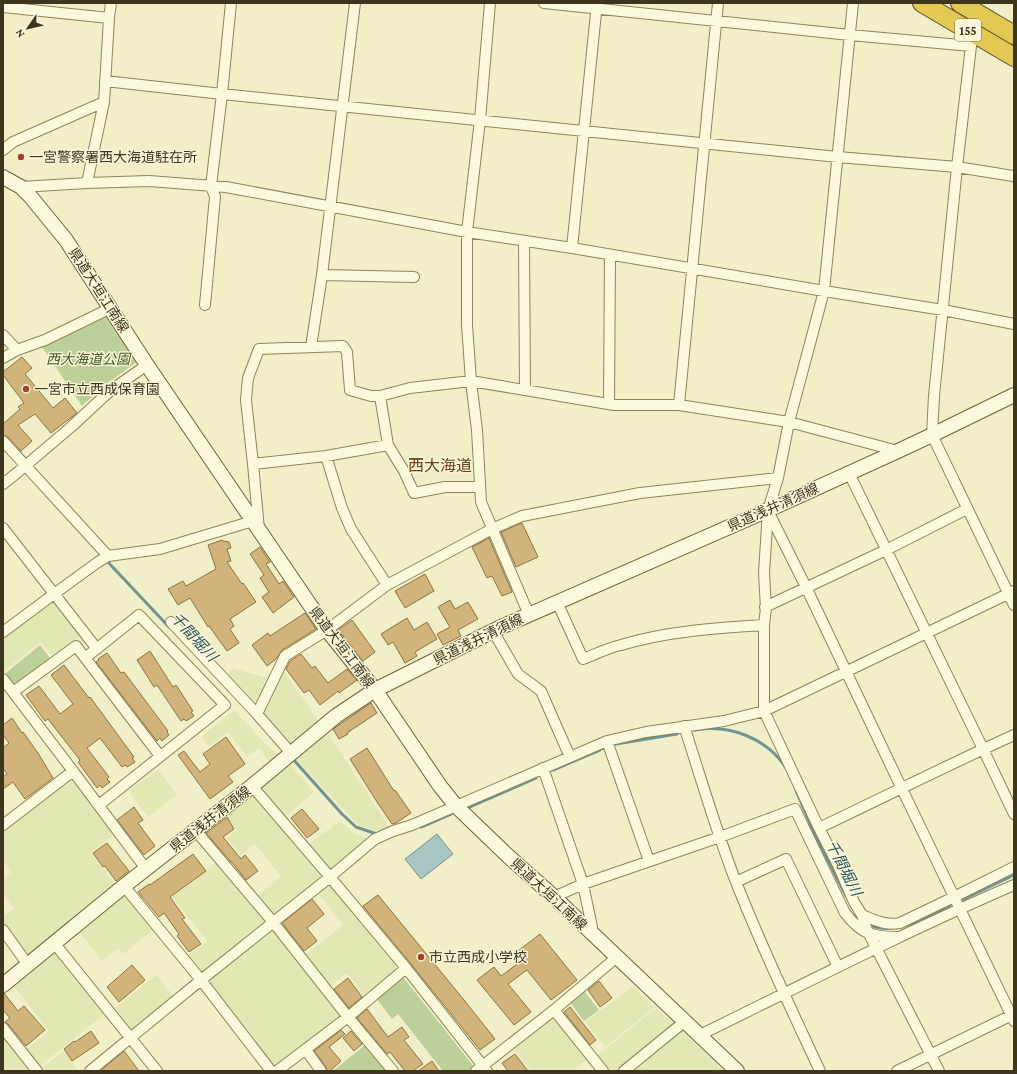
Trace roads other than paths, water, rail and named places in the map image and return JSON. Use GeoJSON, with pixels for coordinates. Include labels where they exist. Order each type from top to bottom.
{"type":"FeatureCollection","features":[{"type":"Feature","properties":{"kind":"highway","name":"155"},"geometry":{"type":"LineString","coordinates":[[922,3],[972,40],[1014,57]]}},
{"type":"Feature","properties":{"kind":"highway","name":"155"},"geometry":{"type":"LineString","coordinates":[[965,4],[1014,35]]}},
{"type":"Feature","properties":{"kind":"main road","name":"県道大垣江南線"},"geometry":{"type":"LineString","coordinates":[[3,176],[21,187],[30,196],[66,240],[112,308],[147,365],[327,630],[374,690],[440,786],[456,806],[737,1071]]}},
{"type":"Feature","properties":{"kind":"main road","name":"県道浅井清須線"},"geometry":{"type":"LineString","coordinates":[[3,985],[124,886],[252,786],[336,716],[374,690],[529,614],[768,510],[898,451],[1014,395]]}},
{"type":"Feature","properties":{"kind":"street"},"geometry":{"type":"LineString","coordinates":[[87,182],[104,102],[111,3]]}},
{"type":"Feature","properties":{"kind":"street"},"geometry":{"type":"LineString","coordinates":[[205,305],[215,197],[211,186],[231,3]]}},
{"type":"Feature","properties":{"kind":"street"},"geometry":{"type":"LineString","coordinates":[[311,347],[331,206],[355,3]]}},
{"type":"Feature","properties":{"kind":"street"},"geometry":{"type":"LineString","coordinates":[[490,3],[480,120],[467,232],[467,325],[471,381],[477,430],[481,502],[529,614]]}},
{"type":"Feature","properties":{"kind":"street"},"geometry":{"type":"LineString","coordinates":[[544,3],[597,6],[716,22],[850,36],[972,40],[956,167],[934,396],[932,435],[967,509],[1011,592],[1014,605]]}},
{"type":"Feature","properties":{"kind":"street"},"geometry":{"type":"LineString","coordinates":[[678,405],[718,3]]}},
{"type":"Feature","properties":{"kind":"street"},"geometry":{"type":"LineString","coordinates":[[853,3],[824,291],[789,422],[778,478],[768,510],[764,573],[764,711],[813,829],[844,913],[852,923],[868,932],[882,937],[900,937]]}},
{"type":"Feature","properties":{"kind":"street"},"geometry":{"type":"LineString","coordinates":[[572,248],[597,6]]}},
{"type":"Feature","properties":{"kind":"street"},"geometry":{"type":"LineString","coordinates":[[3,7],[109,18]]}},
{"type":"Feature","properties":{"kind":"street"},"geometry":{"type":"LineString","coordinates":[[105,81],[584,131],[705,142],[838,157],[956,167],[1014,176]]}},
{"type":"Feature","properties":{"kind":"street"},"geometry":{"type":"LineString","coordinates":[[3,150],[13,142],[104,102]]}},
{"type":"Feature","properties":{"kind":"street"},"geometry":{"type":"LineString","coordinates":[[21,187],[87,182],[149,181],[226,187],[467,232],[572,248],[942,310],[1014,324]]}},
{"type":"Feature","properties":{"kind":"street"},"geometry":{"type":"LineString","coordinates":[[524,241],[525,390]]}},
{"type":"Feature","properties":{"kind":"street"},"geometry":{"type":"LineString","coordinates":[[609,404],[610,255]]}},
{"type":"Feature","properties":{"kind":"street"},"geometry":{"type":"LineString","coordinates":[[322,275],[414,277]]}},
{"type":"Feature","properties":{"kind":"street"},"geometry":{"type":"LineString","coordinates":[[3,358],[17,350],[44,340],[112,308]]}},
{"type":"Feature","properties":{"kind":"street"},"geometry":{"type":"LineString","coordinates":[[3,334],[17,350]]}},
{"type":"Feature","properties":{"kind":"street"},"geometry":{"type":"LineString","coordinates":[[3,632],[104,559],[160,548],[256,525],[253,464],[246,400],[248,378],[259,349],[343,346],[348,352],[350,390],[372,396],[380,396],[410,388],[471,381],[614,405],[678,405],[789,422],[898,451]]}},
{"type":"Feature","properties":{"kind":"street"},"geometry":{"type":"LineString","coordinates":[[3,484],[71,427],[111,390],[147,365]]}},
{"type":"Feature","properties":{"kind":"street"},"geometry":{"type":"LineString","coordinates":[[380,396],[388,445],[404,472],[414,493],[445,488],[480,487]]}},
{"type":"Feature","properties":{"kind":"street"},"geometry":{"type":"LineString","coordinates":[[3,440],[23,468],[104,559]]}},
{"type":"Feature","properties":{"kind":"street"},"geometry":{"type":"LineString","coordinates":[[253,464],[326,456],[388,445]]}},
{"type":"Feature","properties":{"kind":"street"},"geometry":{"type":"LineString","coordinates":[[326,456],[342,508],[351,529],[387,586]]}},
{"type":"Feature","properties":{"kind":"street"},"geometry":{"type":"LineString","coordinates":[[849,473],[984,749],[1014,814]]}},
{"type":"Feature","properties":{"kind":"street"},"geometry":{"type":"LineString","coordinates":[[257,714],[285,656],[327,630],[387,586],[492,529],[522,516],[640,493],[778,478]]}},
{"type":"Feature","properties":{"kind":"street"},"geometry":{"type":"LineString","coordinates":[[765,607],[886,550],[967,509]]}},
{"type":"Feature","properties":{"kind":"street"},"geometry":{"type":"LineString","coordinates":[[768,510],[1013,1017],[897,1071]]}},
{"type":"Feature","properties":{"kind":"street"},"geometry":{"type":"LineString","coordinates":[[3,528],[97,649]]}},
{"type":"Feature","properties":{"kind":"street"},"geometry":{"type":"LineString","coordinates":[[90,1071],[375,839],[607,741],[646,732],[724,722],[764,711],[1011,592]]}},
{"type":"Feature","properties":{"kind":"street"},"geometry":{"type":"LineString","coordinates":[[557,602],[583,659],[619,645],[652,637],[720,628],[764,625]]}},
{"type":"Feature","properties":{"kind":"street"},"geometry":{"type":"LineString","coordinates":[[85,658],[139,615],[225,705],[99,805]]}},
{"type":"Feature","properties":{"kind":"street"},"geometry":{"type":"LineString","coordinates":[[171,622],[257,714],[288,756]]}},
{"type":"Feature","properties":{"kind":"street"},"geometry":{"type":"LineString","coordinates":[[493,631],[518,674],[541,691],[570,757]]}},
{"type":"Feature","properties":{"kind":"street"},"geometry":{"type":"LineString","coordinates":[[13,692],[76,646],[160,756]]}},
{"type":"Feature","properties":{"kind":"street"},"geometry":{"type":"LineString","coordinates":[[3,679],[146,869]]}},
{"type":"Feature","properties":{"kind":"street"},"geometry":{"type":"LineString","coordinates":[[684,726],[736,882],[784,994],[820,1071]]}},
{"type":"Feature","properties":{"kind":"street"},"geometry":{"type":"LineString","coordinates":[[813,829],[902,789],[940,769],[1014,735]]}},
{"type":"Feature","properties":{"kind":"street"},"geometry":{"type":"LineString","coordinates":[[607,741],[649,861]]}},
{"type":"Feature","properties":{"kind":"street"},"geometry":{"type":"LineString","coordinates":[[543,768],[583,884],[592,933]]}},
{"type":"Feature","properties":{"kind":"street"},"geometry":{"type":"LineString","coordinates":[[3,825],[73,771]]}},
{"type":"Feature","properties":{"kind":"street"},"geometry":{"type":"LineString","coordinates":[[252,786],[406,968],[482,1069],[617,957]]}},
{"type":"Feature","properties":{"kind":"street"},"geometry":{"type":"LineString","coordinates":[[554,897],[583,884],[720,837],[795,809],[813,829],[838,865],[868,932],[939,1071]]}},
{"type":"Feature","properties":{"kind":"street"},"geometry":{"type":"LineString","coordinates":[[196,831],[273,922],[393,1071]]}},
{"type":"Feature","properties":{"kind":"street"},"geometry":{"type":"LineString","coordinates":[[736,882],[786,859],[838,967]]}},
{"type":"Feature","properties":{"kind":"street"},"geometry":{"type":"LineString","coordinates":[[700,1035],[900,937],[1014,867]]}},
{"type":"Feature","properties":{"kind":"street"},"geometry":{"type":"LineString","coordinates":[[862,917],[894,924],[1014,885]]}},
{"type":"Feature","properties":{"kind":"street"},"geometry":{"type":"LineString","coordinates":[[124,886],[201,980],[271,1071]]}},
{"type":"Feature","properties":{"kind":"street"},"geometry":{"type":"LineString","coordinates":[[3,930],[28,965]]}},
{"type":"Feature","properties":{"kind":"street"},"geometry":{"type":"LineString","coordinates":[[55,944],[157,1071]]}},
{"type":"Feature","properties":{"kind":"street"},"geometry":{"type":"LineString","coordinates":[[277,1071],[348,1017],[406,968]]}},
{"type":"Feature","properties":{"kind":"street"},"geometry":{"type":"LineString","coordinates":[[554,1010],[603,1071]]}},
{"type":"Feature","properties":{"kind":"street"},"geometry":{"type":"LineString","coordinates":[[624,1071],[684,1022]]}},
{"type":"Feature","properties":{"kind":"street"},"geometry":{"type":"LineString","coordinates":[[3,1028],[37,1071]]}},
{"type":"Feature","properties":{"kind":"street"},"geometry":{"type":"LineString","coordinates":[[306,1050],[322,1071]]}},
{"type":"Feature","properties":{"kind":"water"},"geometry":{"type":"Polygon","coordinates":[[[437,834],[453,854],[421,879],[405,859],[437,834]]]}},
{"type":"Feature","properties":{"kind":"waterway","name":"千間堀川"},"geometry":{"type":"LineString","coordinates":[[106,560],[169,627]]}},
{"type":"Feature","properties":{"kind":"waterway","name":"千間堀川"},"geometry":{"type":"LineString","coordinates":[[695,730],[721,729],[734,731],[758,741],[769,749],[786,768]]}},
{"type":"Feature","properties":{"kind":"waterway","name":"千間堀川"},"geometry":{"type":"LineString","coordinates":[[610,745],[677,734]]}},
{"type":"Feature","properties":{"kind":"waterway","name":"千間堀川"},"geometry":{"type":"LineString","coordinates":[[553,770],[600,750]]}},
{"type":"Feature","properties":{"kind":"waterway","name":"千間堀川"},"geometry":{"type":"LineString","coordinates":[[292,758],[342,814],[356,827],[377,834]]}},
{"type":"Feature","properties":{"kind":"waterway","name":"千間堀川"},"geometry":{"type":"LineString","coordinates":[[470,807],[536,778]]}},
{"type":"Feature","properties":{"kind":"waterway","name":"千間堀川"},"geometry":{"type":"LineString","coordinates":[[795,788],[814,833],[846,896]]}},
{"type":"Feature","properties":{"kind":"waterway","name":"千間堀川"},"geometry":{"type":"LineString","coordinates":[[421,827],[451,814]]}},
{"type":"Feature","properties":{"kind":"waterway","name":"千間堀川"},"geometry":{"type":"LineString","coordinates":[[901,927],[918,921],[1014,875]]}},
{"type":"Feature","properties":{"kind":"waterway","name":"千間堀川"},"geometry":{"type":"LineString","coordinates":[[868,924],[880,928],[892,928]]}},
{"type":"Feature","properties":{"kind":"place","name":"一宮警察署西大海道駐在所"},"geometry":{"type":"Point","coordinates":[21,157]}},
{"type":"Feature","properties":{"kind":"place","name":"一宮市立西成保育園"},"geometry":{"type":"Point","coordinates":[26,389]}},
{"type":"Feature","properties":{"kind":"place","name":"市立西成小学校"},"geometry":{"type":"Point","coordinates":[421,957]}},
{"type":"Feature","properties":{"kind":"district","name":"西大海道"},"geometry":{"type":"Point","coordinates":[440,465]}},
{"type":"Feature","properties":{"kind":"park label","name":"西大海道公園"},"geometry":{"type":"Point","coordinates":[88,359]}}]}
